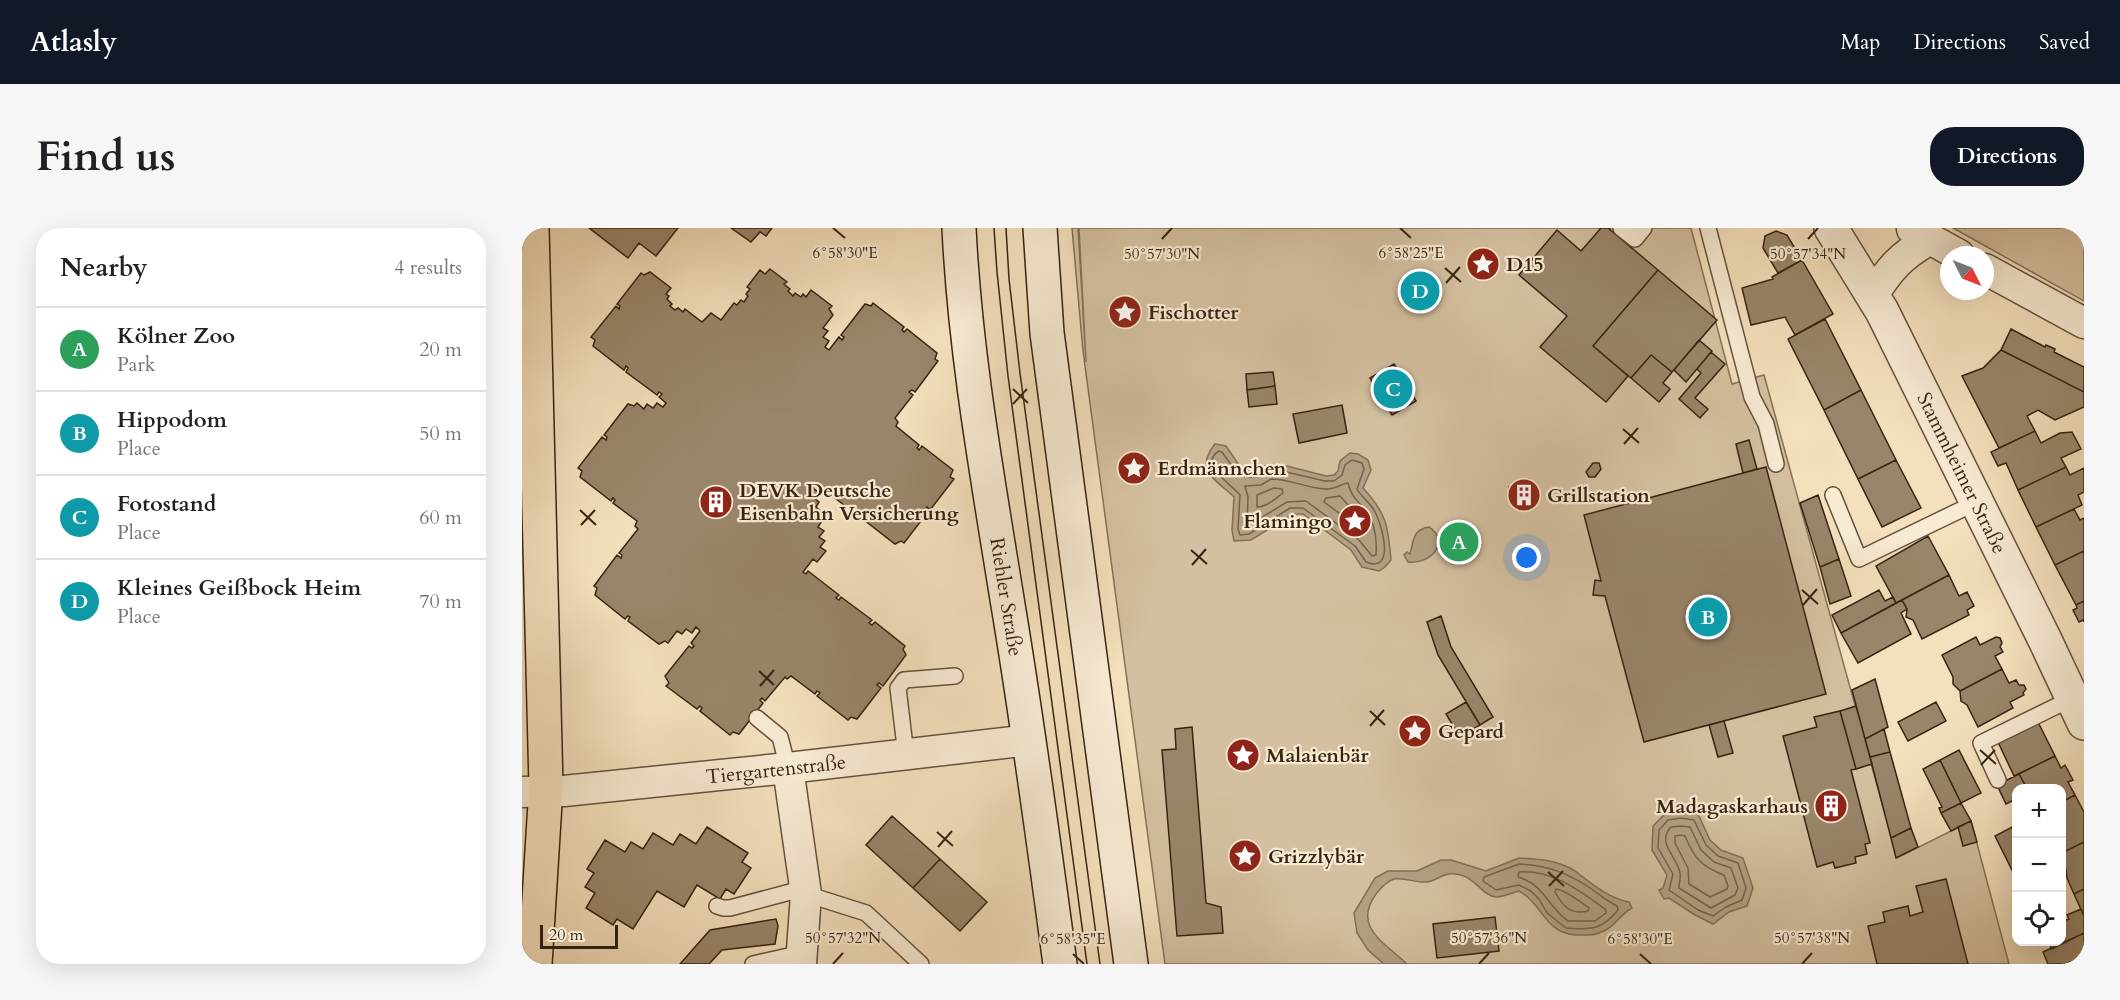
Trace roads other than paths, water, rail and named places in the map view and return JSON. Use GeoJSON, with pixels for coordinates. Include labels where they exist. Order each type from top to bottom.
{"type":"FeatureCollection","features":[{"type":"Feature","properties":{"kind":"main road"},"geometry":{"type":"LineString","coordinates":[[1040,228],[1047,333],[1131,964]]}},
{"type":"Feature","properties":{"kind":"main road","name":"Stammheimer Straße"},"geometry":{"type":"LineString","coordinates":[[1831,228],[1873,295],[2078,711]]}},
{"type":"Feature","properties":{"kind":"main road","name":"Riehler Straße"},"geometry":{"type":"LineString","coordinates":[[954,233],[984,450],[1030,740],[1060,964]]}},
{"type":"Feature","properties":{"kind":"main road"},"geometry":{"type":"LineString","coordinates":[[535,964],[538,236]]}},
{"type":"Feature","properties":{"kind":"street"},"geometry":{"type":"LineString","coordinates":[[1873,295],[1888,272],[1906,253],[1920,233],[1943,246]]}},
{"type":"Feature","properties":{"kind":"street"},"geometry":{"type":"LineString","coordinates":[[1994,274],[2084,323]]}},
{"type":"Feature","properties":{"kind":"street","name":"Tiergartenstraße"},"geometry":{"type":"LineString","coordinates":[[534,792],[788,768],[1030,740]]}},
{"type":"Feature","properties":{"kind":"street"},"geometry":{"type":"LineString","coordinates":[[788,768],[806,891],[801,958]]}},
{"type":"Feature","properties":{"kind":"lane"},"geometry":{"type":"LineString","coordinates":[[1621,228],[1635,239],[1644,228]]}},
{"type":"Feature","properties":{"kind":"lane"},"geometry":{"type":"LineString","coordinates":[[1708,228],[1752,397],[1766,424],[1776,464]]}},
{"type":"Feature","properties":{"kind":"lane"},"geometry":{"type":"LineString","coordinates":[[1833,495],[1859,559],[1977,502]]}},
{"type":"Feature","properties":{"kind":"lane"},"geometry":{"type":"LineString","coordinates":[[906,755],[898,688],[904,680],[955,676]]}},
{"type":"Feature","properties":{"kind":"lane"},"geometry":{"type":"LineString","coordinates":[[1998,780],[1981,743],[2078,711]]}},
{"type":"Feature","properties":{"kind":"lane"},"geometry":{"type":"LineString","coordinates":[[757,718],[780,737],[788,768]]}},
{"type":"Feature","properties":{"kind":"lane"},"geometry":{"type":"LineString","coordinates":[[717,906],[730,908],[806,891],[866,913],[921,964]]}},
{"type":"Feature","properties":{"kind":"lane"},"geometry":{"type":"LineString","coordinates":[[753,964],[801,958]]}},
{"type":"Feature","properties":{"kind":"water"},"geometry":{"type":"Polygon","coordinates":[[[1215,444],[1226,446],[1241,468],[1249,471],[1254,469],[1258,472],[1261,466],[1287,466],[1326,476],[1334,475],[1338,471],[1340,461],[1350,453],[1358,454],[1368,460],[1371,470],[1363,488],[1382,513],[1389,538],[1391,560],[1379,571],[1362,567],[1351,550],[1303,514],[1293,514],[1251,540],[1234,541],[1232,530],[1234,497],[1214,479],[1207,467],[1206,461],[1215,444]]]}},
{"type":"Feature","properties":{"kind":"water"},"geometry":{"type":"Polygon","coordinates":[[[1429,527],[1439,539],[1435,551],[1424,560],[1408,562],[1404,555],[1407,552],[1410,554],[1415,536],[1423,528],[1429,527]]]}},
{"type":"Feature","properties":{"kind":"water"},"geometry":{"type":"Polygon","coordinates":[[[1681,812],[1698,814],[1710,840],[1721,850],[1743,858],[1753,888],[1747,906],[1729,912],[1713,924],[1669,898],[1664,899],[1659,890],[1663,888],[1667,875],[1652,850],[1653,826],[1665,814],[1681,812]]]}},
{"type":"Feature","properties":{"kind":"water"},"geometry":{"type":"Polygon","coordinates":[[[1519,858],[1562,864],[1607,894],[1629,902],[1632,908],[1604,931],[1596,934],[1576,935],[1565,933],[1550,924],[1534,903],[1519,891],[1502,896],[1491,896],[1466,877],[1454,874],[1426,882],[1394,879],[1384,885],[1370,906],[1369,925],[1374,934],[1407,964],[1384,964],[1368,950],[1357,933],[1354,913],[1375,878],[1388,871],[1417,871],[1441,860],[1451,860],[1486,871],[1519,858]]]}},
{"type":"Feature","properties":{"kind":"tram line"},"geometry":{"type":"LineString","coordinates":[[994,228],[1008,376],[1087,964]]}},
{"type":"Feature","properties":{"kind":"tram line"},"geometry":{"type":"LineString","coordinates":[[1006,228],[1009,279],[1020,373],[1100,964]]}},
{"type":"Feature","properties":{"kind":"place","name":"D15"},"geometry":{"type":"Point","coordinates":[1483,264]}},
{"type":"Feature","properties":{"kind":"place","name":"Kleines Geißbock Heim"},"geometry":{"type":"Point","coordinates":[1420,291]}},
{"type":"Feature","properties":{"kind":"place","name":"Fischotter"},"geometry":{"type":"Point","coordinates":[1125,312]}},
{"type":"Feature","properties":{"kind":"place","name":"Fotostand"},"geometry":{"type":"Point","coordinates":[1393,389]}},
{"type":"Feature","properties":{"kind":"place","name":"Erdmännchen"},"geometry":{"type":"Point","coordinates":[1134,468]}},
{"type":"Feature","properties":{"kind":"place","name":"Grillstation"},"geometry":{"type":"Point","coordinates":[1524,495]}},
{"type":"Feature","properties":{"kind":"place","name":"DEVK Deutsche Eisenbahn Versicherung"},"geometry":{"type":"Point","coordinates":[716,502]}},
{"type":"Feature","properties":{"kind":"place","name":"Flamingo"},"geometry":{"type":"Point","coordinates":[1355,521]}},
{"type":"Feature","properties":{"kind":"place","name":"Kölner Zoo"},"geometry":{"type":"Point","coordinates":[1459,542]}},
{"type":"Feature","properties":{"kind":"place","name":"Hippodom"},"geometry":{"type":"Point","coordinates":[1708,617]}},
{"type":"Feature","properties":{"kind":"place","name":"Gepard"},"geometry":{"type":"Point","coordinates":[1415,731]}},
{"type":"Feature","properties":{"kind":"place","name":"Malaienbär"},"geometry":{"type":"Point","coordinates":[1243,755]}},
{"type":"Feature","properties":{"kind":"place","name":"Madagaskarhaus"},"geometry":{"type":"Point","coordinates":[1831,806]}},
{"type":"Feature","properties":{"kind":"place","name":"Grizzlybär"},"geometry":{"type":"Point","coordinates":[1245,856]}}]}
